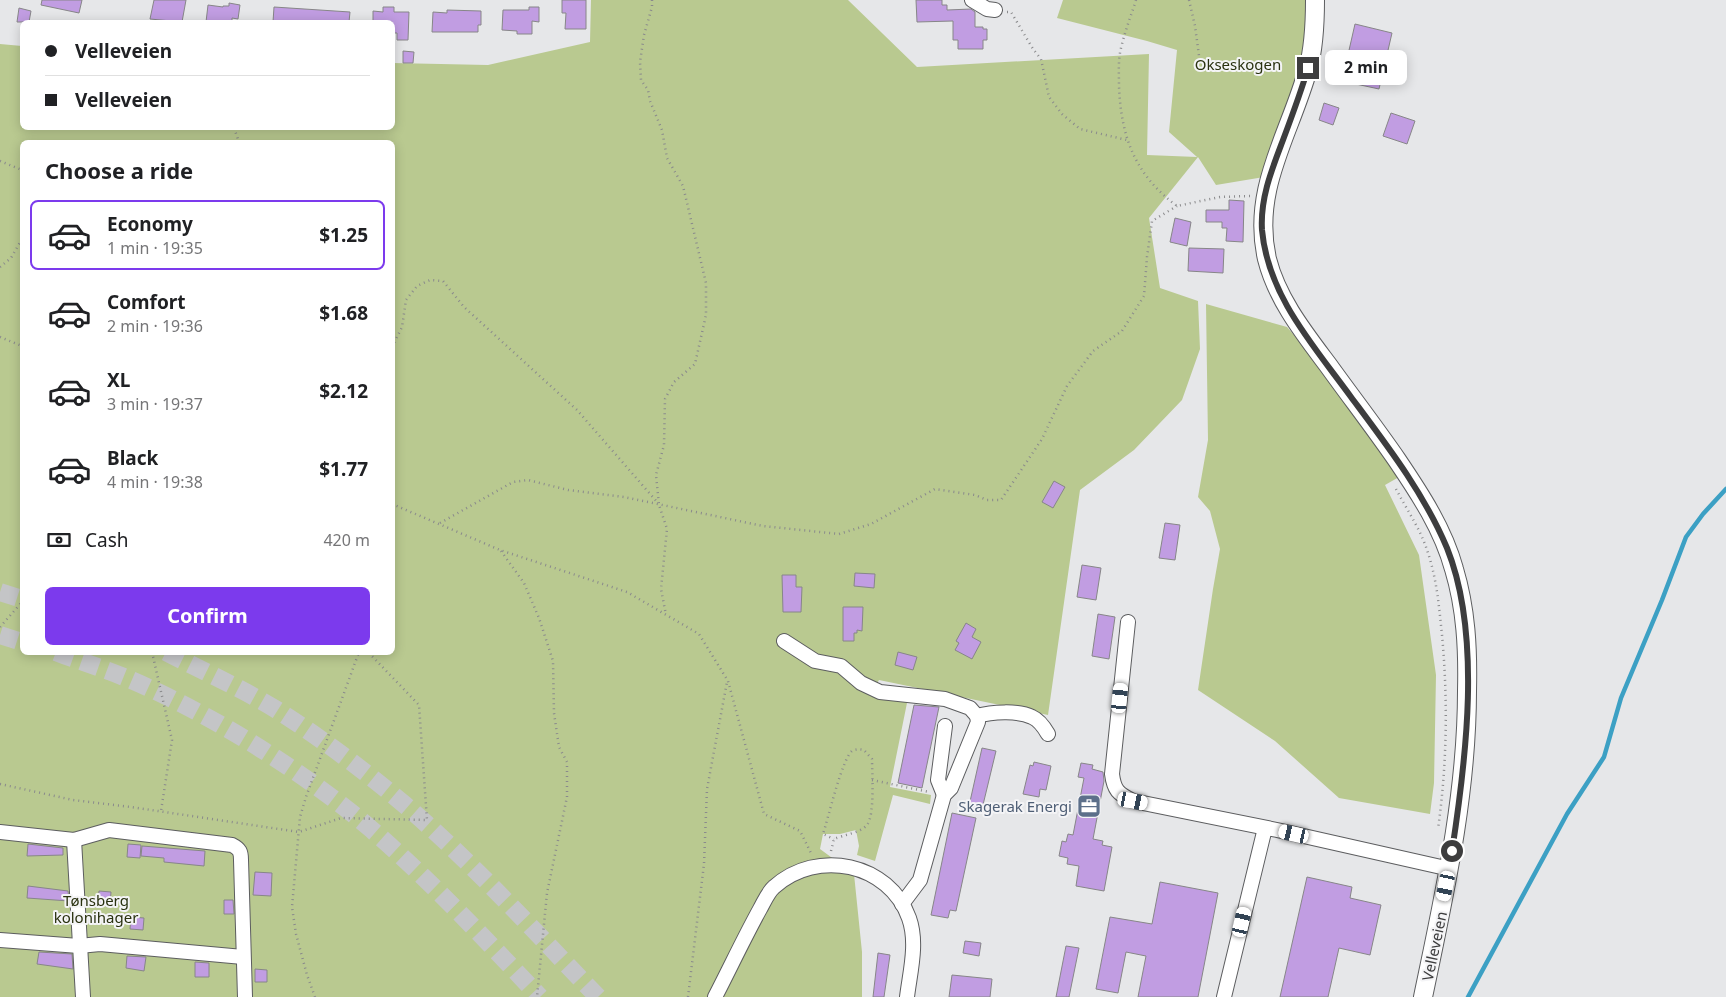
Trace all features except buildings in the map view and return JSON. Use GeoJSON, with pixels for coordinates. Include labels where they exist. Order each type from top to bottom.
{"type":"FeatureCollection","features":[{"type":"Feature","properties":{"kind":"main road","name":"Velleveien"},"geometry":{"type":"LineString","coordinates":[[1315,0],[1314,36],[1308,68],[1264,198],[1262,230],[1264,244],[1273,278],[1282,297],[1310,341],[1406,473],[1429,511],[1447,549],[1458,583],[1464,616],[1468,665],[1467,724],[1460,798],[1450,868],[1423,997]]}},
{"type":"Feature","properties":{"kind":"street"},"geometry":{"type":"LineString","coordinates":[[972,0],[987,9],[995,10]]}},
{"type":"Feature","properties":{"kind":"street"},"geometry":{"type":"LineString","coordinates":[[1128,622],[1112,774],[1114,786],[1122,796],[1133,801],[1450,868]]}},
{"type":"Feature","properties":{"kind":"street"},"geometry":{"type":"LineString","coordinates":[[784,641],[815,660],[840,666],[861,683],[880,692],[946,700],[970,708],[977,716],[978,722],[951,788],[944,795],[920,880],[902,904]]}},
{"type":"Feature","properties":{"kind":"street"},"geometry":{"type":"LineString","coordinates":[[977,716],[988,713],[1025,715],[1032,717],[1040,723],[1048,734]]}},
{"type":"Feature","properties":{"kind":"street"},"geometry":{"type":"LineString","coordinates":[[944,726],[938,780],[944,795]]}},
{"type":"Feature","properties":{"kind":"street"},"geometry":{"type":"LineString","coordinates":[[1224,997],[1265,828]]}},
{"type":"Feature","properties":{"kind":"street"},"geometry":{"type":"LineString","coordinates":[[0,832],[74,840],[109,830],[232,845],[237,848],[241,852],[242,860],[245,997]]}},
{"type":"Feature","properties":{"kind":"street"},"geometry":{"type":"LineString","coordinates":[[74,840],[83,997]]}},
{"type":"Feature","properties":{"kind":"street"},"geometry":{"type":"LineString","coordinates":[[715,997],[750,927],[773,888],[789,876],[817,866],[840,864],[871,874],[894,892],[902,904],[909,919],[913,947],[907,997]]}},
{"type":"Feature","properties":{"kind":"street"},"geometry":{"type":"LineString","coordinates":[[0,940],[79,946],[100,944],[243,957]]}},
{"type":"Feature","properties":{"kind":"path"},"geometry":{"type":"LineString","coordinates":[[652,0],[652,7],[644,35],[642,80],[648,90],[650,101],[662,130],[667,158],[684,186],[706,284],[706,315],[695,364],[674,382],[665,399],[664,445],[656,475],[659,505],[667,529],[661,589],[666,615]]}},
{"type":"Feature","properties":{"kind":"path"},"geometry":{"type":"LineString","coordinates":[[1136,0],[1123,40],[1119,62],[1120,106],[1127,140],[1134,157],[1152,184],[1176,206]]}},
{"type":"Feature","properties":{"kind":"path"},"geometry":{"type":"LineString","coordinates":[[1189,0],[1200,62]]}},
{"type":"Feature","properties":{"kind":"path"},"geometry":{"type":"LineString","coordinates":[[995,10],[1011,12],[1041,59],[1049,97],[1062,114],[1080,129],[1127,140]]}},
{"type":"Feature","properties":{"kind":"path"},"geometry":{"type":"LineString","coordinates":[[0,161],[20,169]]}},
{"type":"Feature","properties":{"kind":"path"},"geometry":{"type":"LineString","coordinates":[[440,523],[513,482],[528,480],[568,490],[624,497],[762,526],[839,534],[871,524],[935,489],[975,495],[987,500],[1001,500],[1042,439],[1067,386],[1093,351],[1122,331],[1144,296],[1152,221],[1176,206],[1234,196],[1264,198]]}},
{"type":"Feature","properties":{"kind":"path"},"geometry":{"type":"LineString","coordinates":[[0,267],[11,258],[20,242]]}},
{"type":"Feature","properties":{"kind":"path"},"geometry":{"type":"LineString","coordinates":[[395,341],[402,326],[406,300],[416,286],[430,280],[442,281],[464,307],[577,410],[659,505]]}},
{"type":"Feature","properties":{"kind":"path"},"geometry":{"type":"LineString","coordinates":[[0,337],[20,345]]}},
{"type":"Feature","properties":{"kind":"path"},"geometry":{"type":"LineString","coordinates":[[1406,473],[1397,482],[1396,488],[1422,536],[1438,591],[1446,683],[1446,713],[1438,830]]}},
{"type":"Feature","properties":{"kind":"path"},"geometry":{"type":"LineString","coordinates":[[395,505],[500,550],[627,592],[698,634],[728,681],[764,814],[800,831],[817,866]]}},
{"type":"Feature","properties":{"kind":"path"},"geometry":{"type":"LineString","coordinates":[[500,550],[524,584],[539,618],[553,661],[554,713],[559,747],[567,762],[567,797],[548,892],[537,997]]}},
{"type":"Feature","properties":{"kind":"path"},"geometry":{"type":"LineString","coordinates":[[0,627],[20,604]]}},
{"type":"Feature","properties":{"kind":"path"},"geometry":{"type":"LineString","coordinates":[[153,655],[172,740],[161,811]]}},
{"type":"Feature","properties":{"kind":"path"},"geometry":{"type":"LineString","coordinates":[[315,997],[307,976],[296,934],[292,907],[300,817],[358,655]]}},
{"type":"Feature","properties":{"kind":"path"},"geometry":{"type":"LineString","coordinates":[[0,784],[73,800],[299,832],[341,818],[427,820],[418,705],[371,655]]}},
{"type":"Feature","properties":{"kind":"path"},"geometry":{"type":"LineString","coordinates":[[688,997],[704,864],[706,789],[728,681]]}},
{"type":"Feature","properties":{"kind":"path"},"geometry":{"type":"LineString","coordinates":[[857,749],[864,750],[872,759],[872,808],[867,825],[834,839],[823,834],[841,773],[851,752],[857,749]]}},
{"type":"Feature","properties":{"kind":"path"},"geometry":{"type":"LineString","coordinates":[[872,780],[944,795]]}},
{"type":"Feature","properties":{"kind":"path"},"geometry":{"type":"LineString","coordinates":[[830,855],[834,839]]}},
{"type":"Feature","properties":{"kind":"green space"},"geometry":{"type":"Polygon","coordinates":[[[591,0],[848,0],[917,67],[1149,54],[1147,155],[1197,157],[1169,132],[1177,50],[1057,18],[1063,0],[1315,0],[1315,24],[1270,176],[1216,185],[1198,157],[1149,218],[1160,288],[1198,301],[1200,349],[1182,400],[1134,450],[1080,490],[1048,715],[879,680],[869,696],[908,698],[890,787],[931,795],[930,804],[893,795],[875,861],[857,855],[859,846],[856,830],[840,834],[823,834],[820,849],[854,874],[862,952],[862,997],[0,997],[0,44],[20,46],[20,130],[395,130],[395,63],[488,65],[590,42],[591,0]]]}},
{"type":"Feature","properties":{"kind":"green space"},"geometry":{"type":"Polygon","coordinates":[[[1206,304],[1287,327],[1370,423],[1406,473],[1385,485],[1419,555],[1436,675],[1434,783],[1430,814],[1339,798],[1275,741],[1198,690],[1220,549],[1210,511],[1198,497],[1208,440],[1206,304]]]}},
{"type":"Feature","properties":{"kind":"waterway"},"geometry":{"type":"LineString","coordinates":[[1468,997],[1567,814],[1604,757],[1621,698],[1686,537],[1703,514],[1726,489]]}},
{"type":"Feature","properties":{"kind":"tunnel"},"geometry":{"type":"LineString","coordinates":[[0,592],[20,598]]}},
{"type":"Feature","properties":{"kind":"tunnel"},"geometry":{"type":"LineString","coordinates":[[0,635],[20,641]]}},
{"type":"Feature","properties":{"kind":"tunnel"},"geometry":{"type":"LineString","coordinates":[[64,655],[124,677],[188,707],[253,744],[315,785],[371,829],[415,869],[540,997]]}},
{"type":"Feature","properties":{"kind":"tunnel"},"geometry":{"type":"LineString","coordinates":[[172,655],[277,710],[326,743],[374,780],[405,805],[455,851],[598,997]]}},
{"type":"Feature","properties":{"kind":"place","name":"Skagerak Energi"},"geometry":{"type":"Point","coordinates":[1089,806]}},
{"type":"Feature","properties":{"kind":"route"},"geometry":{"type":"LineString","coordinates":[[1308,68],[1264,198],[1262,230],[1267,260],[1277,288],[1292,314],[1417,490],[1440,532],[1454,568],[1464,616],[1468,665],[1464,759],[1452,851]]}},
{"type":"Feature","properties":{"kind":"park label","name":"Okseskogen"},"geometry":{"type":"Point","coordinates":[1238,64]}},
{"type":"Feature","properties":{"kind":"park label","name":"Tønsberg kolonihager"},"geometry":{"type":"Point","coordinates":[96,908]}}]}
